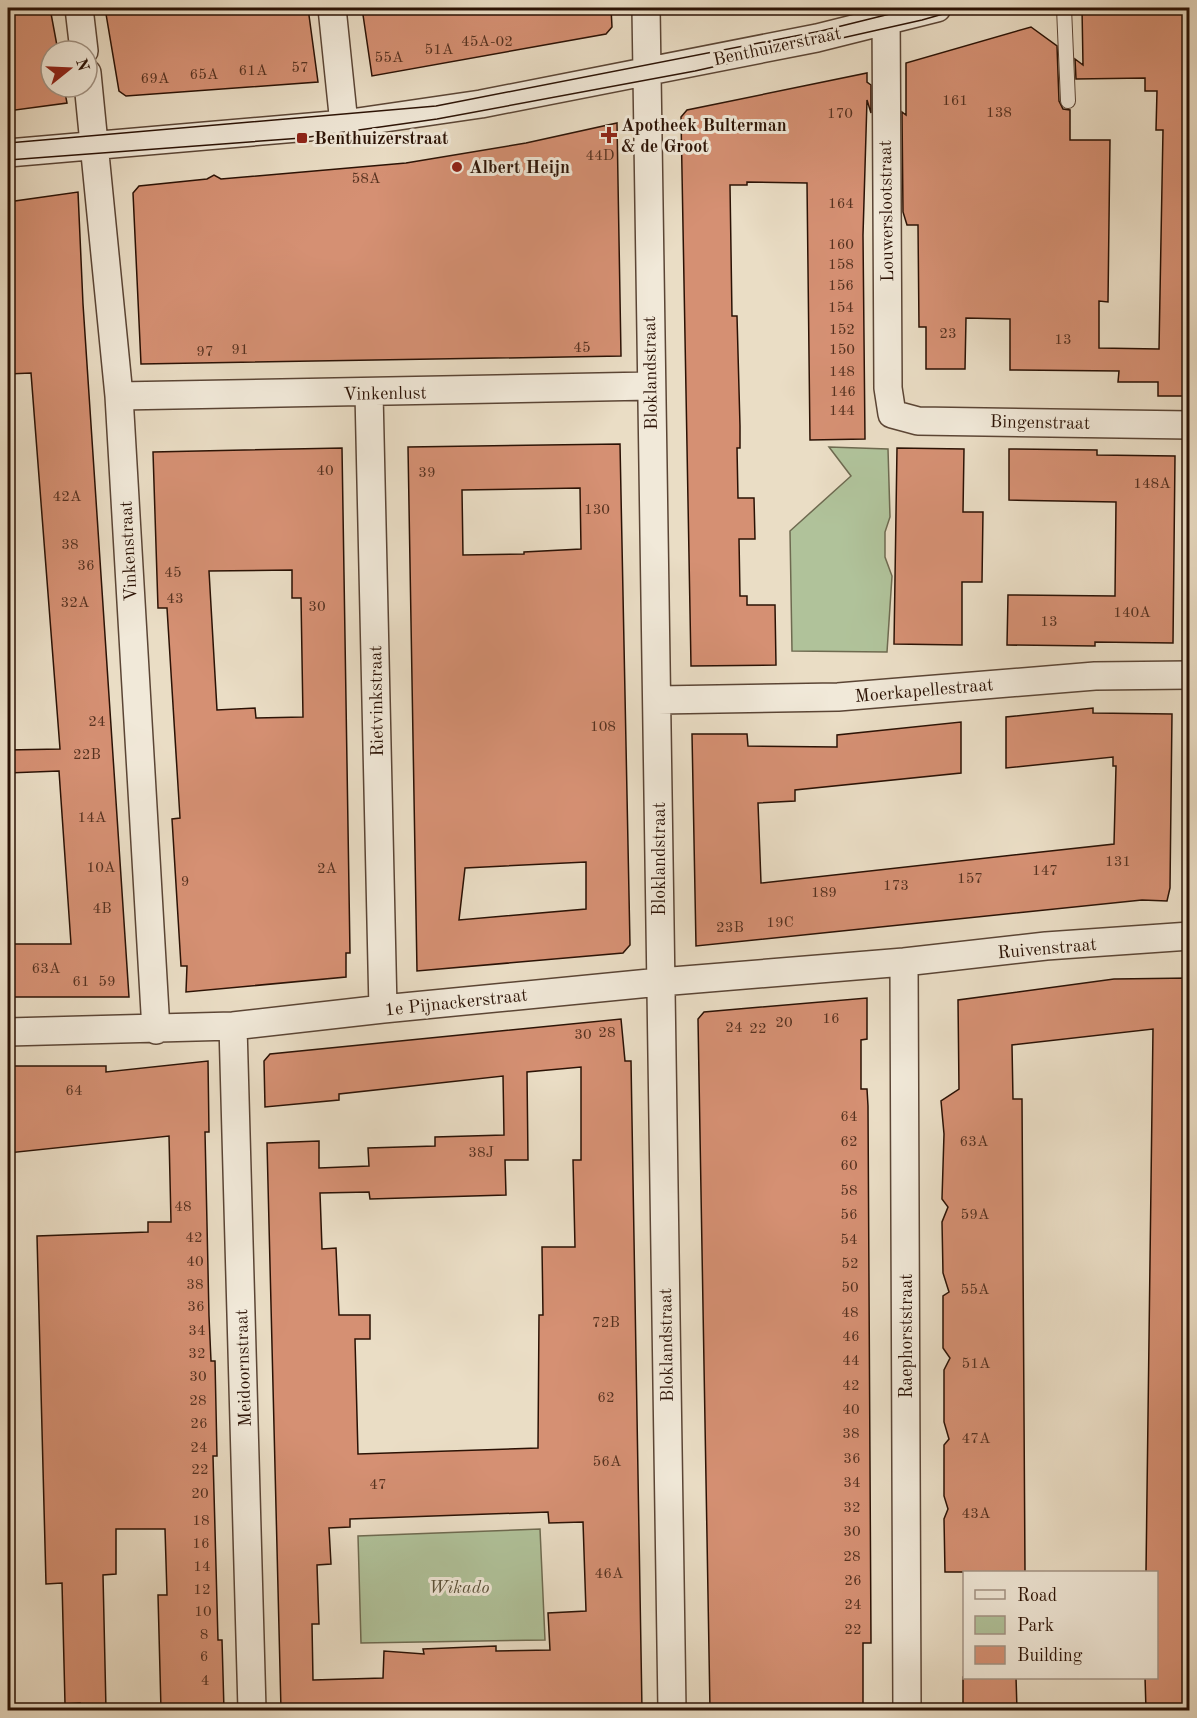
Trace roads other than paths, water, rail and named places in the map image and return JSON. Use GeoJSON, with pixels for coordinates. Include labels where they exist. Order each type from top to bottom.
{"type":"FeatureCollection","features":[{"type":"Feature","properties":{"kind":"street"},"geometry":{"type":"LineString","coordinates":[[79,8],[83,39]]}},
{"type":"Feature","properties":{"kind":"street"},"geometry":{"type":"LineString","coordinates":[[332,8],[344,124]]}},
{"type":"Feature","properties":{"kind":"street","name":"Bloklandstraat"},"geometry":{"type":"LineString","coordinates":[[646,8],[672,1710]]}},
{"type":"Feature","properties":{"kind":"street","name":"Benthuizerstraat"},"geometry":{"type":"LineString","coordinates":[[8,153],[344,124],[481,104],[647,73],[886,15],[937,8]]}},
{"type":"Feature","properties":{"kind":"street","name":"Louwerslootstraat"},"geometry":{"type":"LineString","coordinates":[[886,15],[888,388],[892,414]]}},
{"type":"Feature","properties":{"kind":"street","name":"Vinkenstraat"},"geometry":{"type":"LineString","coordinates":[[90,99],[119,396],[156,1029]]}},
{"type":"Feature","properties":{"kind":"street","name":"Vinkenlust"},"geometry":{"type":"LineString","coordinates":[[119,396],[650,387]]}},
{"type":"Feature","properties":{"kind":"street","name":"Rietvinkstraat"},"geometry":{"type":"LineString","coordinates":[[369,393],[383,1009]]}},
{"type":"Feature","properties":{"kind":"street","name":"Bingenstraat"},"geometry":{"type":"LineString","coordinates":[[892,414],[918,421],[1190,425]]}},
{"type":"Feature","properties":{"kind":"street","name":"Moerkapellestraat"},"geometry":{"type":"LineString","coordinates":[[658,700],[838,697],[1095,676],[1190,675]]}},
{"type":"Feature","properties":{"kind":"street","name":"Ruivenstraat"},"geometry":{"type":"LineString","coordinates":[[904,963],[1046,946],[1190,936]]}},
{"type":"Feature","properties":{"kind":"street","name":"1e Pijnackerstraat"},"geometry":{"type":"LineString","coordinates":[[8,1032],[233,1026],[660,982],[904,963]]}},
{"type":"Feature","properties":{"kind":"street","name":"Raephorststraat"},"geometry":{"type":"LineString","coordinates":[[904,963],[907,1710]]}},
{"type":"Feature","properties":{"kind":"street","name":"Meidoornstraat"},"geometry":{"type":"LineString","coordinates":[[233,1026],[252,1710]]}},
{"type":"Feature","properties":{"kind":"lane"},"geometry":{"type":"LineString","coordinates":[[1064,8],[1068,101]]}},
{"type":"Feature","properties":{"kind":"tram line"},"geometry":{"type":"LineString","coordinates":[[8,143],[436,106],[821,31],[914,8]]}},
{"type":"Feature","properties":{"kind":"tram line"},"geometry":{"type":"LineString","coordinates":[[8,160],[302,138],[437,119],[695,71],[922,20],[964,8]]}},
{"type":"Feature","properties":{"kind":"place","name":"Apotheek Bulterman & de Groot"},"geometry":{"type":"Point","coordinates":[609,135]}},
{"type":"Feature","properties":{"kind":"place","name":"Benthuizerstraat"},"geometry":{"type":"Point","coordinates":[302,138]}},
{"type":"Feature","properties":{"kind":"place","name":"Albert Heijn"},"geometry":{"type":"Point","coordinates":[457,167]}},
{"type":"Feature","properties":{"kind":"park label","name":"Wikado"},"geometry":{"type":"Point","coordinates":[459,1587]}}]}
